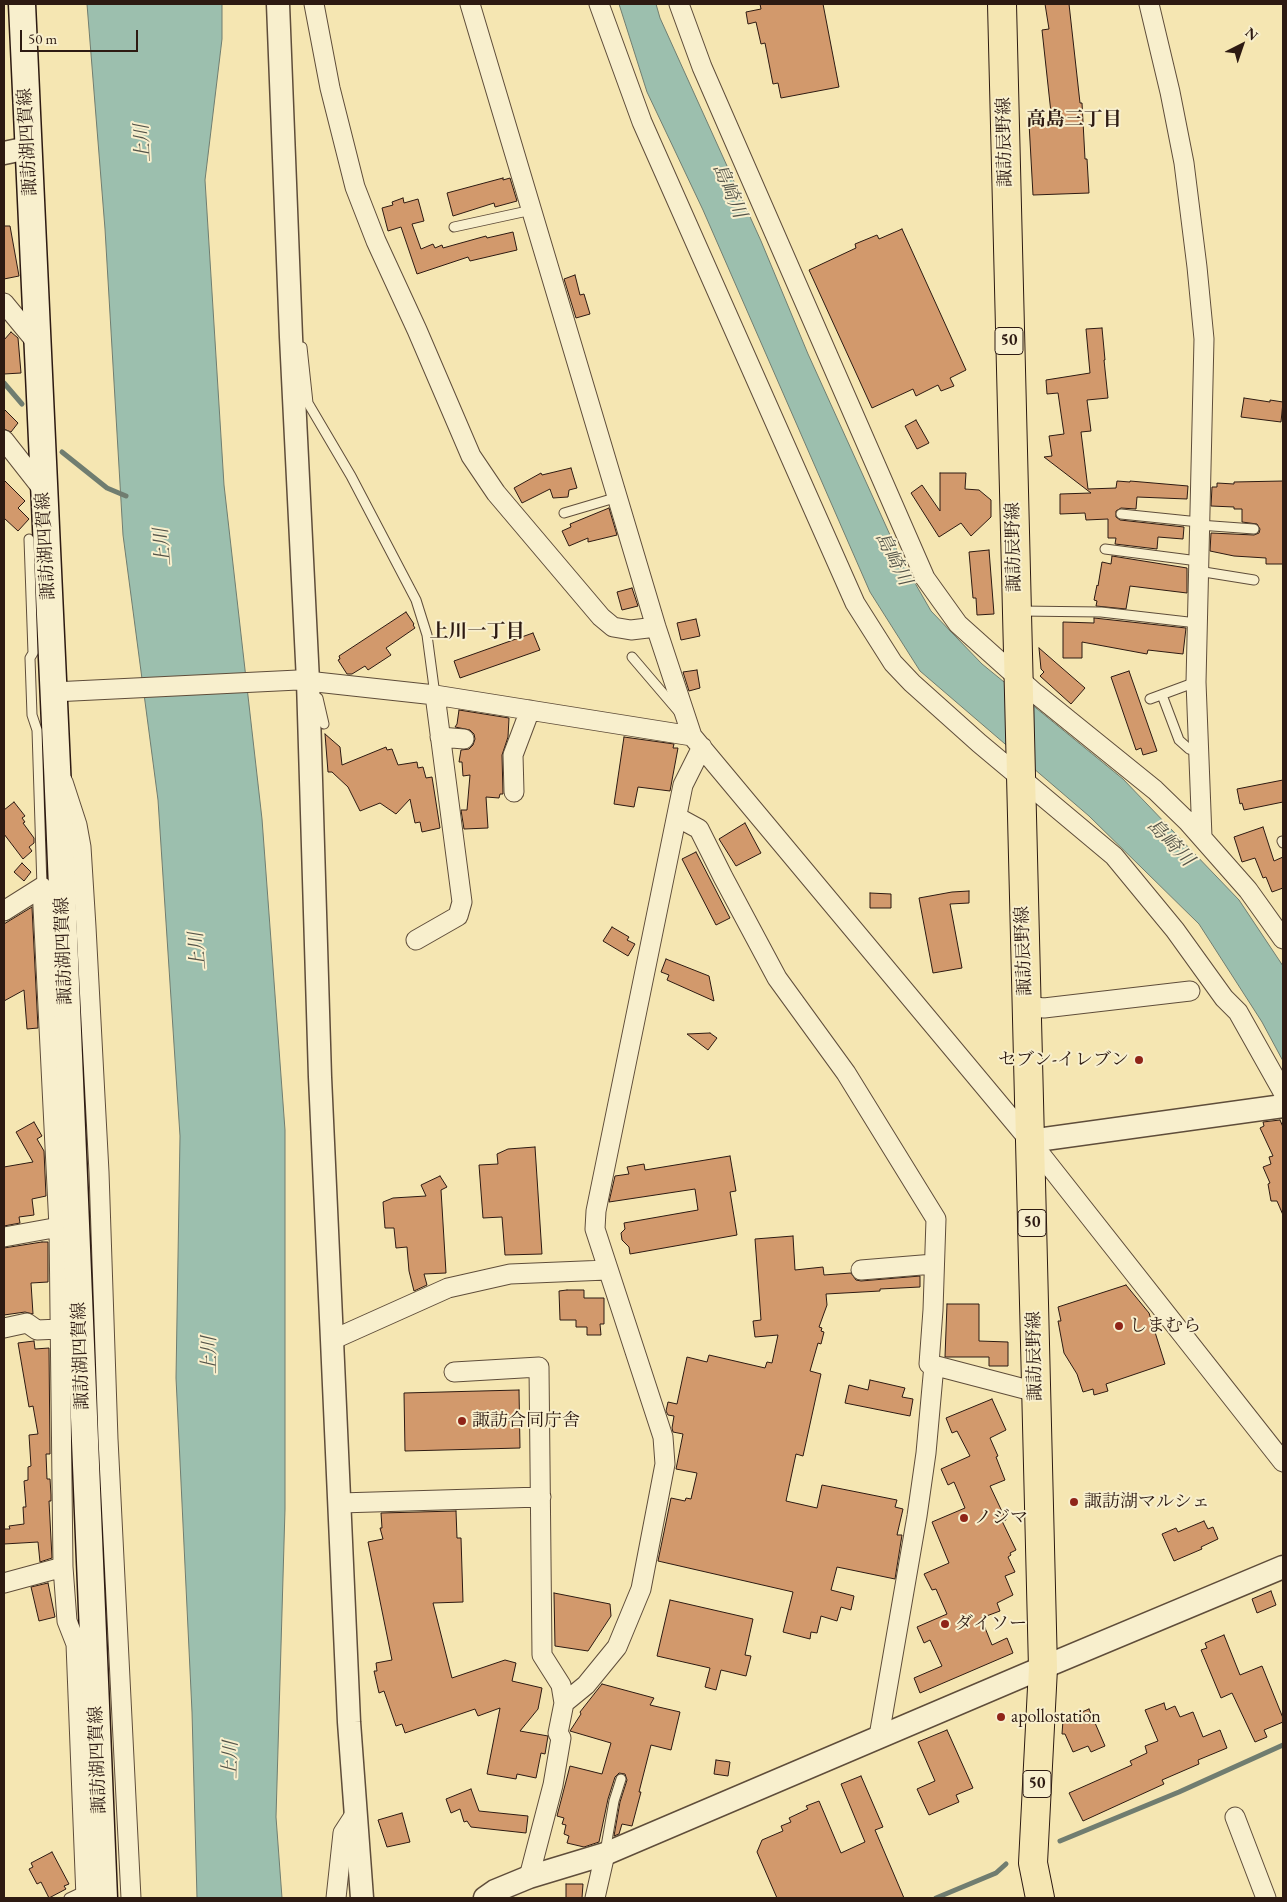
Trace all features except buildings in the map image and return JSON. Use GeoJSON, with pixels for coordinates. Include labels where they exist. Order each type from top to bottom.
{"type":"FeatureCollection","features":[{"type":"Feature","properties":{"kind":"main road","name":"諏訪湖四賀線"},"geometry":{"type":"LineString","coordinates":[[22,4],[16,150],[37,343],[44,491],[58,691],[57,768],[92,1895]]}},
{"type":"Feature","properties":{"kind":"main road","name":"諏訪辰野線"},"geometry":{"type":"LineString","coordinates":[[1002,4],[1043,1668],[1033,1863],[1040,1898]]}},
{"type":"Feature","properties":{"kind":"street"},"geometry":{"type":"LineString","coordinates":[[278,4],[332,1340],[349,1722],[362,1898]]}},
{"type":"Feature","properties":{"kind":"street"},"geometry":{"type":"LineString","coordinates":[[314,4],[330,88],[355,187],[376,241],[417,330],[471,456],[496,492],[601,617],[614,627],[631,630],[656,626]]}},
{"type":"Feature","properties":{"kind":"street"},"geometry":{"type":"LineString","coordinates":[[470,4],[656,626],[693,734],[1030,1141],[1283,1462]]}},
{"type":"Feature","properties":{"kind":"street"},"geometry":{"type":"LineString","coordinates":[[599,4],[642,122],[855,603],[893,663],[947,715],[1021,774],[1114,856],[1175,930],[1224,998],[1238,1012],[1283,1092]]}},
{"type":"Feature","properties":{"kind":"street"},"geometry":{"type":"LineString","coordinates":[[679,4],[702,67],[925,578],[958,624],[1019,683],[1155,790],[1188,822],[1248,890],[1282,933]]}},
{"type":"Feature","properties":{"kind":"street"},"geometry":{"type":"LineString","coordinates":[[1149,4],[1170,92],[1184,163],[1204,339],[1196,682],[1202,838]]}},
{"type":"Feature","properties":{"kind":"street"},"geometry":{"type":"LineString","coordinates":[[4,302],[37,343]]}},
{"type":"Feature","properties":{"kind":"street"},"geometry":{"type":"LineString","coordinates":[[4,440],[44,491]]}},
{"type":"Feature","properties":{"kind":"street"},"geometry":{"type":"LineString","coordinates":[[58,691],[306,681],[435,696],[693,734]]}},
{"type":"Feature","properties":{"kind":"street"},"geometry":{"type":"LineString","coordinates":[[416,940],[458,916],[462,902],[435,696]]}},
{"type":"Feature","properties":{"kind":"street"},"geometry":{"type":"LineString","coordinates":[[514,792],[513,755],[530,710]]}},
{"type":"Feature","properties":{"kind":"street"},"geometry":{"type":"LineString","coordinates":[[564,1703],[586,1685],[617,1647],[641,1589],[665,1464],[663,1437],[595,1229],[596,1211],[693,734]]}},
{"type":"Feature","properties":{"kind":"street"},"geometry":{"type":"LineString","coordinates":[[440,737],[464,739]]}},
{"type":"Feature","properties":{"kind":"street"},"geometry":{"type":"LineString","coordinates":[[57,768],[77,825],[81,847],[86,917],[99,1172],[108,1439],[131,1898]]}},
{"type":"Feature","properties":{"kind":"street"},"geometry":{"type":"LineString","coordinates":[[677,817],[699,829],[777,978],[846,1073],[936,1219],[929,1364],[1036,1392]]}},
{"type":"Feature","properties":{"kind":"street"},"geometry":{"type":"LineString","coordinates":[[4,911],[42,887],[58,1227],[63,1567],[67,1621],[76,1644],[92,1895]]}},
{"type":"Feature","properties":{"kind":"street"},"geometry":{"type":"LineString","coordinates":[[1026,1006],[1044,1008],[1190,991]]}},
{"type":"Feature","properties":{"kind":"street"},"geometry":{"type":"LineString","coordinates":[[1030,1141],[1283,1106]]}},
{"type":"Feature","properties":{"kind":"street"},"geometry":{"type":"LineString","coordinates":[[4,1237],[58,1227]]}},
{"type":"Feature","properties":{"kind":"street"},"geometry":{"type":"LineString","coordinates":[[860,1270],[934,1264]]}},
{"type":"Feature","properties":{"kind":"street"},"geometry":{"type":"LineString","coordinates":[[332,1340],[448,1288],[510,1274],[607,1270]]}},
{"type":"Feature","properties":{"kind":"street"},"geometry":{"type":"LineString","coordinates":[[4,1328],[27,1324],[37,1330],[60,1329]]}},
{"type":"Feature","properties":{"kind":"street"},"geometry":{"type":"LineString","coordinates":[[879,1736],[918,1516],[934,1365]]}},
{"type":"Feature","properties":{"kind":"street"},"geometry":{"type":"LineString","coordinates":[[454,1372],[539,1367],[542,1655],[561,1685],[564,1703],[558,1733],[561,1738],[552,1785],[529,1877]]}},
{"type":"Feature","properties":{"kind":"street"},"geometry":{"type":"LineString","coordinates":[[340,1503],[541,1497]]}},
{"type":"Feature","properties":{"kind":"street"},"geometry":{"type":"LineString","coordinates":[[4,1583],[63,1567]]}},
{"type":"Feature","properties":{"kind":"street"},"geometry":{"type":"LineString","coordinates":[[485,1898],[529,1877],[605,1854],[879,1736],[1283,1568]]}},
{"type":"Feature","properties":{"kind":"street"},"geometry":{"type":"LineString","coordinates":[[336,1898],[343,1833],[356,1812]]}},
{"type":"Feature","properties":{"kind":"street"},"geometry":{"type":"LineString","coordinates":[[1235,1816],[1266,1898]]}},
{"type":"Feature","properties":{"kind":"street"},"geometry":{"type":"LineString","coordinates":[[595,1898],[605,1854]]}},
{"type":"Feature","properties":{"kind":"lane"},"geometry":{"type":"LineString","coordinates":[[454,227],[532,210]]}},
{"type":"Feature","properties":{"kind":"lane"},"geometry":{"type":"LineString","coordinates":[[291,337],[302,345],[308,403],[351,476],[416,600],[427,635],[435,696]]}},
{"type":"Feature","properties":{"kind":"lane"},"geometry":{"type":"LineString","coordinates":[[564,513],[618,497]]}},
{"type":"Feature","properties":{"kind":"lane"},"geometry":{"type":"LineString","coordinates":[[1121,514],[1254,529]]}},
{"type":"Feature","properties":{"kind":"lane"},"geometry":{"type":"LineString","coordinates":[[29,539],[33,653],[30,658],[32,714],[37,730],[42,887]]}},
{"type":"Feature","properties":{"kind":"lane"},"geometry":{"type":"LineString","coordinates":[[1106,549],[1198,566],[1254,580]]}},
{"type":"Feature","properties":{"kind":"lane"},"geometry":{"type":"LineString","coordinates":[[1016,611],[1101,612],[1197,623]]}},
{"type":"Feature","properties":{"kind":"lane"},"geometry":{"type":"LineString","coordinates":[[632,657],[693,734]]}},
{"type":"Feature","properties":{"kind":"lane"},"geometry":{"type":"LineString","coordinates":[[306,681],[324,724]]}},
{"type":"Feature","properties":{"kind":"lane"},"geometry":{"type":"LineString","coordinates":[[1150,699],[1196,682]]}},
{"type":"Feature","properties":{"kind":"lane"},"geometry":{"type":"LineString","coordinates":[[1162,695],[1179,740],[1189,749],[1199,751]]}},
{"type":"Feature","properties":{"kind":"lane"},"geometry":{"type":"LineString","coordinates":[[605,1854],[605,1845],[614,1801],[621,1779]]}},
{"type":"Feature","properties":{"kind":"lane"},"geometry":{"type":"LineString","coordinates":[[68,1898],[92,1895]]}},
{"type":"Feature","properties":{"kind":"water","name":"上川"},"geometry":{"type":"Polygon","coordinates":[[[87,4],[222,4],[222,39],[205,180],[224,485],[262,819],[285,1130],[285,1509],[276,1817],[282,1898],[197,1898],[192,1712],[176,1378],[180,1136],[158,800],[123,535],[105,229],[87,4]]]}},
{"type":"Feature","properties":{"kind":"water","name":"島崎川"},"geometry":{"type":"Polygon","coordinates":[[[619,4],[656,4],[660,18],[761,241],[808,354],[900,557],[931,611],[982,664],[1123,779],[1239,900],[1283,966],[1283,1061],[1262,1022],[1199,924],[1089,816],[920,671],[870,592],[703,210],[647,92],[619,4]]]}},
{"type":"Feature","properties":{"kind":"waterway"},"geometry":{"type":"LineString","coordinates":[[4,383],[22,404]]}},
{"type":"Feature","properties":{"kind":"waterway"},"geometry":{"type":"LineString","coordinates":[[62,452],[107,488],[126,496]]}},
{"type":"Feature","properties":{"kind":"waterway"},"geometry":{"type":"LineString","coordinates":[[1060,1841],[1179,1792],[1283,1745]]}},
{"type":"Feature","properties":{"kind":"waterway"},"geometry":{"type":"LineString","coordinates":[[936,1898],[996,1873],[1006,1864]]}},
{"type":"Feature","properties":{"kind":"place","name":"セブン-イレブン"},"geometry":{"type":"Point","coordinates":[1139,1060]}},
{"type":"Feature","properties":{"kind":"place","name":"しまむら"},"geometry":{"type":"Point","coordinates":[1119,1326]}},
{"type":"Feature","properties":{"kind":"place","name":"諏訪合同庁舎"},"geometry":{"type":"Point","coordinates":[462,1421]}},
{"type":"Feature","properties":{"kind":"place","name":"諏訪湖マルシェ"},"geometry":{"type":"Point","coordinates":[1074,1502]}},
{"type":"Feature","properties":{"kind":"place","name":"ノジマ"},"geometry":{"type":"Point","coordinates":[964,1518]}},
{"type":"Feature","properties":{"kind":"place","name":"ダイソー"},"geometry":{"type":"Point","coordinates":[945,1624]}},
{"type":"Feature","properties":{"kind":"place","name":"apollostation"},"geometry":{"type":"Point","coordinates":[1001,1717]}},
{"type":"Feature","properties":{"kind":"district","name":"高島三丁目"},"geometry":{"type":"Point","coordinates":[1074,120]}},
{"type":"Feature","properties":{"kind":"district","name":"上川一丁目"},"geometry":{"type":"Point","coordinates":[477,632]}}]}
